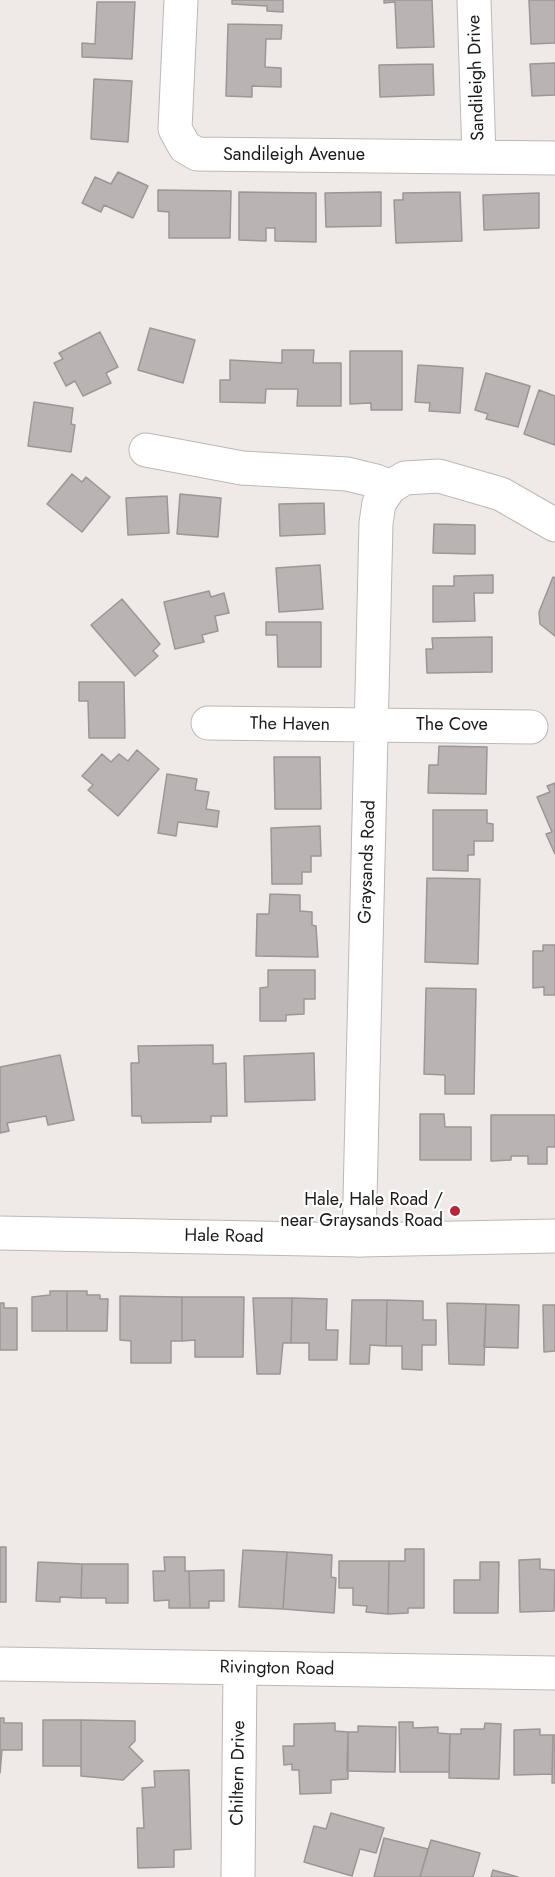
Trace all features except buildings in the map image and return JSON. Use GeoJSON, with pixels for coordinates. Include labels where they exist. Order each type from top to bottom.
{"type":"FeatureCollection","features":[{"type":"Feature","properties":{"kind":"street","name":"Sandileigh Avenue"},"geometry":{"type":"LineString","coordinates":[[181,0],[175,129],[180,140],[190,151],[205,155],[555,158]]}},
{"type":"Feature","properties":{"kind":"street","name":"Sandileigh Drive"},"geometry":{"type":"LineString","coordinates":[[474,0],[479,157]]}},
{"type":"Feature","properties":{"kind":"street"},"geometry":{"type":"LineString","coordinates":[[146,450],[250,469],[347,474],[390,487],[412,476],[439,476],[501,494],[555,525]]}},
{"type":"Feature","properties":{"kind":"street","name":"Graysands Road"},"geometry":{"type":"LineString","coordinates":[[359,1240],[376,523],[379,504],[390,487]]}},
{"type":"Feature","properties":{"kind":"street","name":"The Haven"},"geometry":{"type":"LineString","coordinates":[[208,723],[372,726]]}},
{"type":"Feature","properties":{"kind":"street","name":"The Cove"},"geometry":{"type":"LineString","coordinates":[[372,726],[531,727]]}},
{"type":"Feature","properties":{"kind":"street","name":"Hale Road"},"geometry":{"type":"LineString","coordinates":[[0,1233],[359,1240],[555,1236]]}},
{"type":"Feature","properties":{"kind":"street","name":"Rivington Road"},"geometry":{"type":"LineString","coordinates":[[0,1664],[555,1673]]}},
{"type":"Feature","properties":{"kind":"street","name":"Chiltern Drive"},"geometry":{"type":"LineString","coordinates":[[238,1877],[240,1669]]}},
{"type":"Feature","properties":{"kind":"place","name":"Hale, Hale Road / near Graysands Road"},"geometry":{"type":"Point","coordinates":[455,1211]}}]}
